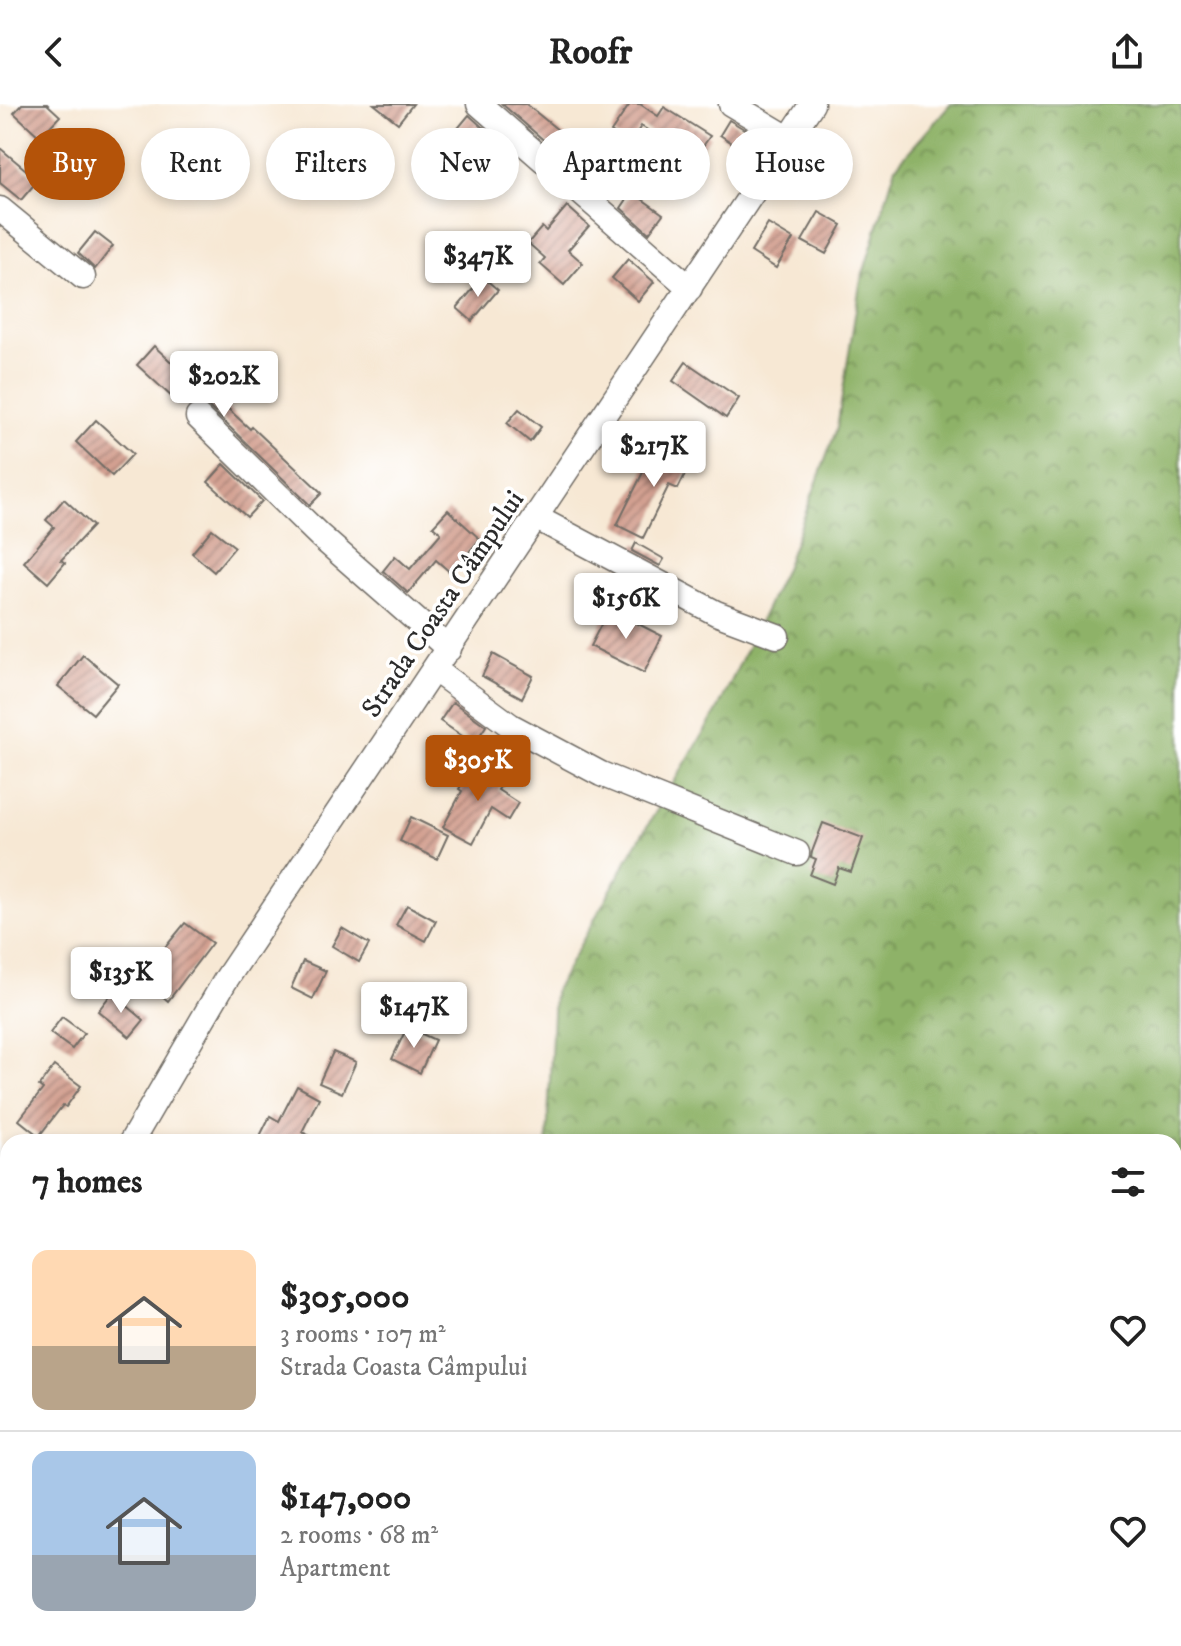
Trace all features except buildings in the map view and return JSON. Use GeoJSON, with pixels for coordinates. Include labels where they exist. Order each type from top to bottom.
{"type":"FeatureCollection","features":[{"type":"Feature","properties":{"kind":"street"},"geometry":{"type":"LineString","coordinates":[[479,104],[690,288]]}},
{"type":"Feature","properties":{"kind":"street"},"geometry":{"type":"LineString","coordinates":[[731,104],[771,128]]}},
{"type":"Feature","properties":{"kind":"street","name":"Strada Coasta Câmpului"},"geometry":{"type":"LineString","coordinates":[[797,128],[812,104]]}},
{"type":"Feature","properties":{"kind":"street","name":"Strada Coasta Câmpului"},"geometry":{"type":"LineString","coordinates":[[136,1134],[225,981],[749,200]]}},
{"type":"Feature","properties":{"kind":"street"},"geometry":{"type":"LineString","coordinates":[[0,209],[83,277]]}},
{"type":"Feature","properties":{"kind":"street"},"geometry":{"type":"LineString","coordinates":[[198,417],[320,536],[449,649]]}},
{"type":"Feature","properties":{"kind":"street"},"geometry":{"type":"LineString","coordinates":[[537,518],[716,613],[777,636]]}},
{"type":"Feature","properties":{"kind":"street"},"geometry":{"type":"LineString","coordinates":[[435,670],[511,726],[601,774],[797,853]]}},
{"type":"Feature","properties":{"kind":"green space"},"geometry":{"type":"Polygon","coordinates":[[[951,104],[1181,104],[1181,1134],[547,1134],[554,992],[634,848],[717,711],[784,571],[837,428],[860,284],[896,166],[951,104]]]}}]}
